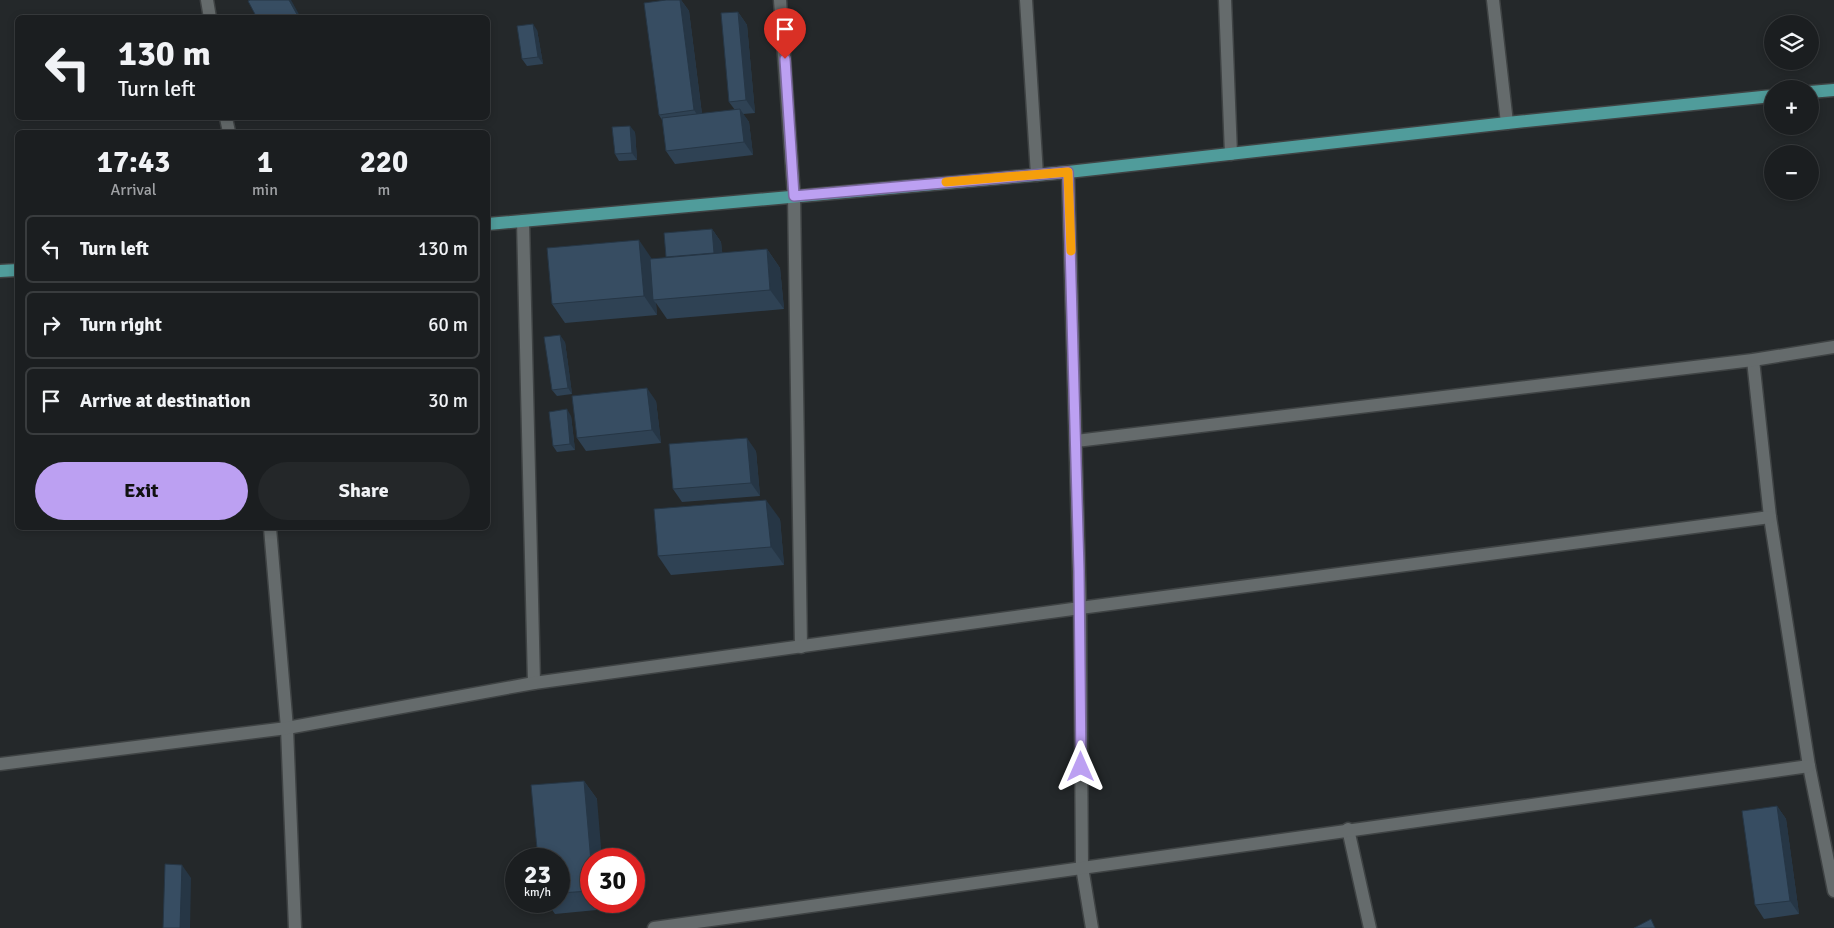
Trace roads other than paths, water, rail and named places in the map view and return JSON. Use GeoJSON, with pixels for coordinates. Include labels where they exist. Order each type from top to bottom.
{"type":"FeatureCollection","features":[{"type":"Feature","properties":{"kind":"main road"},"geometry":{"type":"LineString","coordinates":[[1819,91],[1834,90]]}},
{"type":"Feature","properties":{"kind":"main road"},"geometry":{"type":"LineString","coordinates":[[490,224],[1068,172],[1507,123],[1764,97]]}},
{"type":"Feature","properties":{"kind":"main road"},"geometry":{"type":"LineString","coordinates":[[0,271],[15,270]]}},
{"type":"Feature","properties":{"kind":"street"},"geometry":{"type":"LineString","coordinates":[[207,0],[210,15]]}},
{"type":"Feature","properties":{"kind":"street"},"geometry":{"type":"LineString","coordinates":[[780,0],[794,196],[801,647]]}},
{"type":"Feature","properties":{"kind":"street"},"geometry":{"type":"LineString","coordinates":[[1026,0],[1036,174]]}},
{"type":"Feature","properties":{"kind":"street"},"geometry":{"type":"LineString","coordinates":[[1225,0],[1231,154]]}},
{"type":"Feature","properties":{"kind":"street"},"geometry":{"type":"LineString","coordinates":[[1493,0],[1507,123]]}},
{"type":"Feature","properties":{"kind":"street"},"geometry":{"type":"LineString","coordinates":[[1068,172],[1080,608],[1082,867],[1092,928]]}},
{"type":"Feature","properties":{"kind":"street"},"geometry":{"type":"LineString","coordinates":[[523,221],[534,683]]}},
{"type":"Feature","properties":{"kind":"street"},"geometry":{"type":"LineString","coordinates":[[1076,441],[1752,360],[1834,347]]}},
{"type":"Feature","properties":{"kind":"street"},"geometry":{"type":"LineString","coordinates":[[1752,360],[1770,517],[1809,766],[1834,891]]}},
{"type":"Feature","properties":{"kind":"street"},"geometry":{"type":"LineString","coordinates":[[0,764],[287,728],[534,683],[1080,608],[1770,517]]}},
{"type":"Feature","properties":{"kind":"street"},"geometry":{"type":"LineString","coordinates":[[270,530],[287,728],[295,928]]}},
{"type":"Feature","properties":{"kind":"street"},"geometry":{"type":"LineString","coordinates":[[654,928],[1348,829],[1809,766]]}},
{"type":"Feature","properties":{"kind":"street"},"geometry":{"type":"LineString","coordinates":[[1348,829],[1370,928]]}}]}
